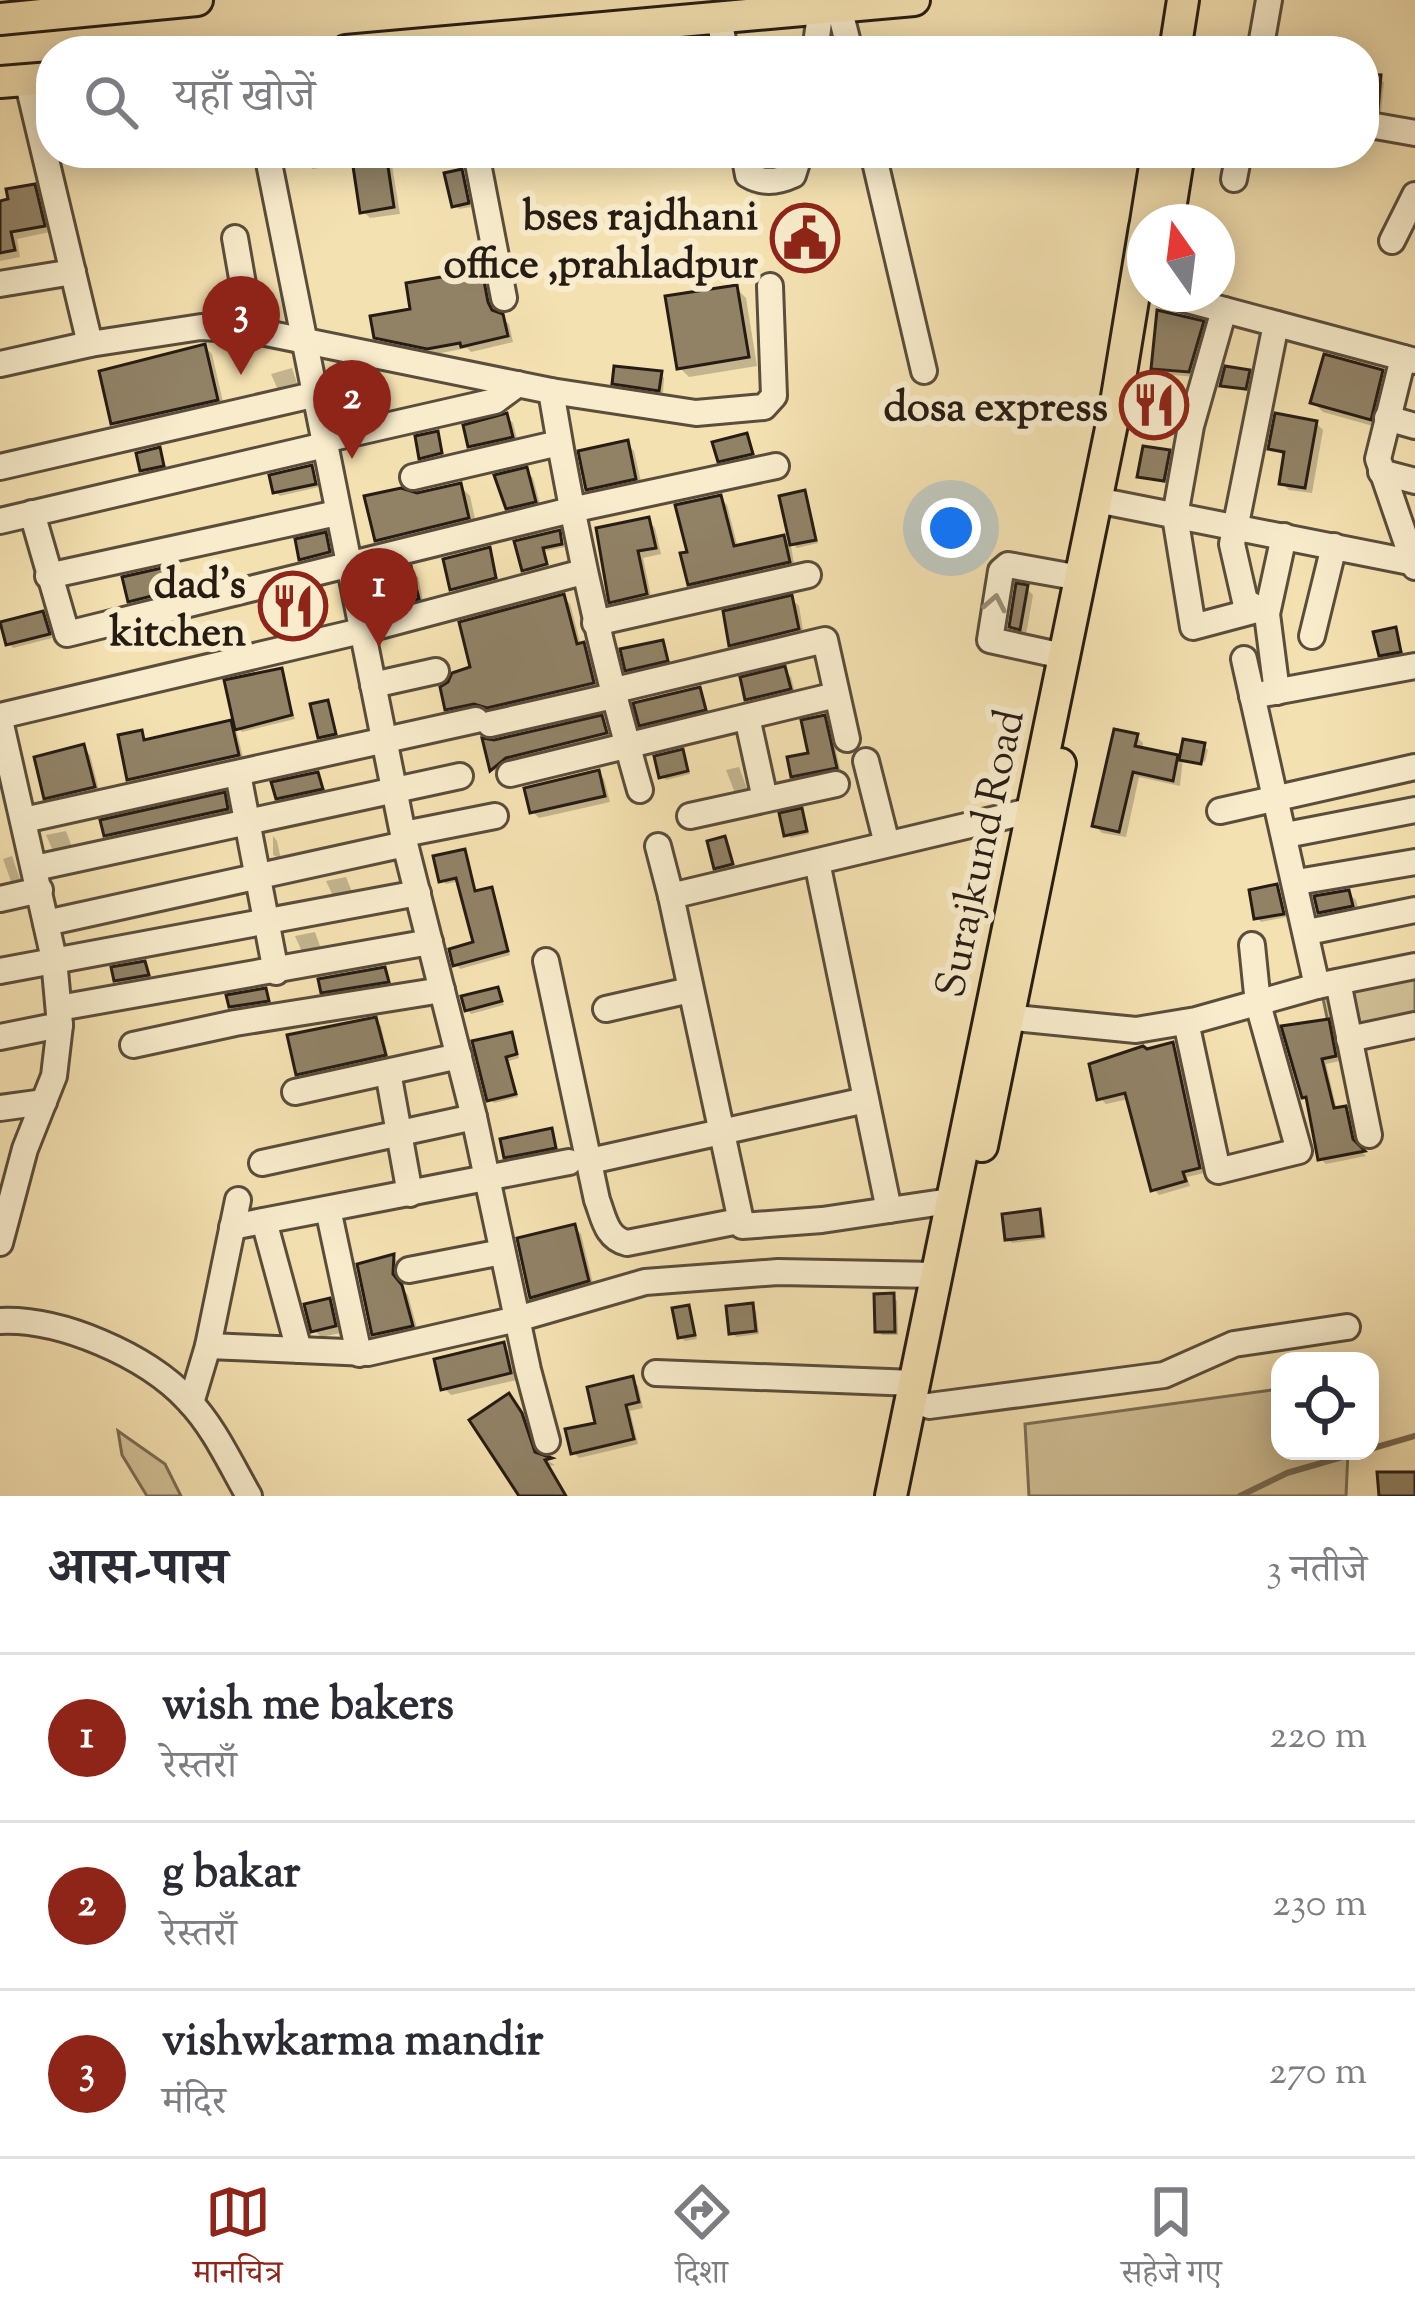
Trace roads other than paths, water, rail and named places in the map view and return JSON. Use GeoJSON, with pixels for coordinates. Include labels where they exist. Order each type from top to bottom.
{"type":"FeatureCollection","features":[{"type":"Feature","properties":{"kind":"main road"},"geometry":{"type":"LineString","coordinates":[[0,19],[84,5],[197,0]]}},
{"type":"Feature","properties":{"kind":"main road"},"geometry":{"type":"LineString","coordinates":[[545,36],[914,0]]}},
{"type":"Feature","properties":{"kind":"main road"},"geometry":{"type":"LineString","coordinates":[[1177,36],[1183,0]]}},
{"type":"Feature","properties":{"kind":"main road"},"geometry":{"type":"LineString","coordinates":[[1198,36],[1204,0]]}},
{"type":"Feature","properties":{"kind":"main road","name":"Surajkund Road"},"geometry":{"type":"LineString","coordinates":[[1148,204],[1154,168]]}},
{"type":"Feature","properties":{"kind":"main road"},"geometry":{"type":"LineString","coordinates":[[1171,204],[1177,168]]}},
{"type":"Feature","properties":{"kind":"main road","name":"Surajkund Road"},"geometry":{"type":"LineString","coordinates":[[911,1496],[935,1275],[999,1017],[1029,811],[1115,409],[1131,312]]}},
{"type":"Feature","properties":{"kind":"main road","name":"Surajkund Road"},"geometry":{"type":"LineString","coordinates":[[891,1496],[921,1394],[1152,312]]}},
{"type":"Feature","properties":{"kind":"street"},"geometry":{"type":"LineString","coordinates":[[1263,36],[1269,0]]}},
{"type":"Feature","properties":{"kind":"street"},"geometry":{"type":"LineString","coordinates":[[820,36],[830,8]]}},
{"type":"Feature","properties":{"kind":"street"},"geometry":{"type":"LineString","coordinates":[[830,8],[843,36]]}},
{"type":"Feature","properties":{"kind":"street"},"geometry":{"type":"LineString","coordinates":[[719,17],[722,36]]}},
{"type":"Feature","properties":{"kind":"street"},"geometry":{"type":"LineString","coordinates":[[26,80],[36,121]]}},
{"type":"Feature","properties":{"kind":"street"},"geometry":{"type":"LineString","coordinates":[[1379,127],[1415,134]]}},
{"type":"Feature","properties":{"kind":"street"},"geometry":{"type":"LineString","coordinates":[[48,168],[90,344]]}},
{"type":"Feature","properties":{"kind":"street"},"geometry":{"type":"LineString","coordinates":[[270,168],[404,839],[475,1117],[547,1441]]}},
{"type":"Feature","properties":{"kind":"street"},"geometry":{"type":"LineString","coordinates":[[479,168],[504,298]]}},
{"type":"Feature","properties":{"kind":"street"},"geometry":{"type":"LineString","coordinates":[[747,168],[748,176],[756,180],[778,182],[793,176],[795,168]]}},
{"type":"Feature","properties":{"kind":"street"},"geometry":{"type":"LineString","coordinates":[[877,168],[924,371]]}},
{"type":"Feature","properties":{"kind":"street"},"geometry":{"type":"LineString","coordinates":[[1392,241],[1415,195]]}},
{"type":"Feature","properties":{"kind":"street"},"geometry":{"type":"LineString","coordinates":[[236,238],[251,330]]}},
{"type":"Feature","properties":{"kind":"street"},"geometry":{"type":"LineString","coordinates":[[0,284],[73,272]]}},
{"type":"Feature","properties":{"kind":"street"},"geometry":{"type":"LineString","coordinates":[[0,364],[201,327],[251,330],[551,391],[696,413],[764,406],[774,396],[770,286]]}},
{"type":"Feature","properties":{"kind":"street"},"geometry":{"type":"LineString","coordinates":[[1223,312],[1191,426],[1175,515],[1192,627],[1262,612]]}},
{"type":"Feature","properties":{"kind":"street"},"geometry":{"type":"LineString","coordinates":[[1231,312],[1409,359],[1379,443],[1381,472],[1415,564]]}},
{"type":"Feature","properties":{"kind":"street"},"geometry":{"type":"LineString","coordinates":[[1262,612],[1245,601],[1233,555],[1276,324]]}},
{"type":"Feature","properties":{"kind":"street"},"geometry":{"type":"LineString","coordinates":[[0,521],[494,401],[518,384]]}},
{"type":"Feature","properties":{"kind":"street"},"geometry":{"type":"LineString","coordinates":[[551,391],[584,572],[640,790]]}},
{"type":"Feature","properties":{"kind":"street"},"geometry":{"type":"LineString","coordinates":[[0,467],[317,394]]}},
{"type":"Feature","properties":{"kind":"street"},"geometry":{"type":"LineString","coordinates":[[1387,418],[1415,426]]}},
{"type":"Feature","properties":{"kind":"street"},"geometry":{"type":"LineString","coordinates":[[413,476],[559,442]]}},
{"type":"Feature","properties":{"kind":"street"},"geometry":{"type":"LineString","coordinates":[[32,513],[67,634],[571,510],[776,466]]}},
{"type":"Feature","properties":{"kind":"street"},"geometry":{"type":"LineString","coordinates":[[1381,472],[1415,481]]}},
{"type":"Feature","properties":{"kind":"street"},"geometry":{"type":"LineString","coordinates":[[1112,503],[1415,564]]}},
{"type":"Feature","properties":{"kind":"street"},"geometry":{"type":"LineString","coordinates":[[48,576],[337,513]]}},
{"type":"Feature","properties":{"kind":"street"},"geometry":{"type":"LineString","coordinates":[[1284,536],[1262,612],[1264,694],[1277,798],[1308,932],[1349,1039],[1370,1135]]}},
{"type":"Feature","properties":{"kind":"street"},"geometry":{"type":"LineString","coordinates":[[1312,636],[1334,546]]}},
{"type":"Feature","properties":{"kind":"street"},"geometry":{"type":"LineString","coordinates":[[1063,656],[990,640],[1001,572],[1008,566],[1080,578]]}},
{"type":"Feature","properties":{"kind":"street"},"geometry":{"type":"LineString","coordinates":[[0,1243],[25,1149],[59,1054],[59,1017],[54,958],[26,827],[5,770],[0,718],[584,572]]}},
{"type":"Feature","properties":{"kind":"street"},"geometry":{"type":"LineString","coordinates":[[596,623],[808,575]]}},
{"type":"Feature","properties":{"kind":"street"},"geometry":{"type":"LineString","coordinates":[[0,839],[26,827],[238,773],[612,693],[825,640],[847,739]]}},
{"type":"Feature","properties":{"kind":"street"},"geometry":{"type":"LineString","coordinates":[[1244,659],[1264,694]]}},
{"type":"Feature","properties":{"kind":"street"},"geometry":{"type":"LineString","coordinates":[[1264,694],[1415,666]]}},
{"type":"Feature","properties":{"kind":"street"},"geometry":{"type":"LineString","coordinates":[[373,685],[436,670]]}},
{"type":"Feature","properties":{"kind":"street"},"geometry":{"type":"LineString","coordinates":[[510,774],[836,695]]}},
{"type":"Feature","properties":{"kind":"street"},"geometry":{"type":"LineString","coordinates":[[747,716],[765,799]]}},
{"type":"Feature","properties":{"kind":"street"},"geometry":{"type":"LineString","coordinates":[[866,761],[887,844]]}},
{"type":"Feature","properties":{"kind":"street"},"geometry":{"type":"LineString","coordinates":[[1220,811],[1415,767]]}},
{"type":"Feature","properties":{"kind":"street"},"geometry":{"type":"LineString","coordinates":[[238,773],[276,972]]}},
{"type":"Feature","properties":{"kind":"street"},"geometry":{"type":"LineString","coordinates":[[0,899],[38,879],[246,823],[460,776]]}},
{"type":"Feature","properties":{"kind":"street"},"geometry":{"type":"LineString","coordinates":[[690,816],[836,784]]}},
{"type":"Feature","properties":{"kind":"street"},"geometry":{"type":"LineString","coordinates":[[1286,835],[1415,810]]}},
{"type":"Feature","properties":{"kind":"street"},"geometry":{"type":"LineString","coordinates":[[671,896],[1029,811]]}},
{"type":"Feature","properties":{"kind":"street"},"geometry":{"type":"LineString","coordinates":[[46,923],[255,877],[495,816]]}},
{"type":"Feature","properties":{"kind":"street"},"geometry":{"type":"LineString","coordinates":[[658,846],[739,1221],[748,1228],[950,1202]]}},
{"type":"Feature","properties":{"kind":"street"},"geometry":{"type":"LineString","coordinates":[[817,862],[889,1210]]}},
{"type":"Feature","properties":{"kind":"street"},"geometry":{"type":"LineString","coordinates":[[1297,882],[1415,862]]}},
{"type":"Feature","properties":{"kind":"street"},"geometry":{"type":"LineString","coordinates":[[0,971],[418,893]]}},
{"type":"Feature","properties":{"kind":"street"},"geometry":{"type":"LineString","coordinates":[[1308,932],[1415,910]]}},
{"type":"Feature","properties":{"kind":"street"},"geometry":{"type":"LineString","coordinates":[[0,1037],[59,1017],[430,942]]}},
{"type":"Feature","properties":{"kind":"street"},"geometry":{"type":"LineString","coordinates":[[1186,1022],[1218,1171],[1298,1151],[1258,1004],[1252,945]]}},
{"type":"Feature","properties":{"kind":"street"},"geometry":{"type":"LineString","coordinates":[[546,961],[580,1162],[608,1230],[618,1241],[638,1241],[739,1221]]}},
{"type":"Feature","properties":{"kind":"street"},"geometry":{"type":"LineString","coordinates":[[999,1017],[1119,1030],[1186,1022],[1415,966]]}},
{"type":"Feature","properties":{"kind":"street"},"geometry":{"type":"LineString","coordinates":[[133,1045],[235,1023],[442,990]]}},
{"type":"Feature","properties":{"kind":"street"},"geometry":{"type":"LineString","coordinates":[[606,1010],[690,990]]}},
{"type":"Feature","properties":{"kind":"street"},"geometry":{"type":"LineString","coordinates":[[1349,1039],[1415,1024]]}},
{"type":"Feature","properties":{"kind":"street"},"geometry":{"type":"LineString","coordinates":[[295,1092],[459,1056]]}},
{"type":"Feature","properties":{"kind":"street"},"geometry":{"type":"LineString","coordinates":[[388,1072],[410,1194]]}},
{"type":"Feature","properties":{"kind":"street"},"geometry":{"type":"LineString","coordinates":[[232,1227],[580,1162],[866,1100]]}},
{"type":"Feature","properties":{"kind":"street"},"geometry":{"type":"LineString","coordinates":[[0,1108],[44,1102]]}},
{"type":"Feature","properties":{"kind":"street"},"geometry":{"type":"LineString","coordinates":[[262,1162],[475,1117]]}},
{"type":"Feature","properties":{"kind":"street"},"geometry":{"type":"LineString","coordinates":[[191,1403],[208,1346],[238,1199]]}},
{"type":"Feature","properties":{"kind":"street"},"geometry":{"type":"LineString","coordinates":[[328,1209],[359,1354]]}},
{"type":"Feature","properties":{"kind":"street"},"geometry":{"type":"LineString","coordinates":[[264,1221],[299,1350]]}},
{"type":"Feature","properties":{"kind":"street"},"geometry":{"type":"LineString","coordinates":[[409,1270],[502,1252]]}},
{"type":"Feature","properties":{"kind":"street"},"geometry":{"type":"LineString","coordinates":[[208,1346],[359,1354],[517,1319],[644,1282],[778,1272],[935,1275]]}},
{"type":"Feature","properties":{"kind":"street"},"geometry":{"type":"LineString","coordinates":[[0,1321],[58,1326],[107,1346],[173,1385],[191,1403],[249,1496]]}},
{"type":"Feature","properties":{"kind":"street"},"geometry":{"type":"LineString","coordinates":[[656,1373],[921,1394],[1170,1374],[1234,1344],[1347,1327]]}},
{"type":"Feature","properties":{"kind":"waterway"},"geometry":{"type":"LineString","coordinates":[[1379,1446],[1415,1436]]}},
{"type":"Feature","properties":{"kind":"waterway"},"geometry":{"type":"LineString","coordinates":[[1240,1496],[1287,1473],[1332,1460]]}},
{"type":"Feature","properties":{"kind":"place","name":"bses rajdhani office ,prahladpur"},"geometry":{"type":"Point","coordinates":[805,238]}},
{"type":"Feature","properties":{"kind":"place","name":"vishwkarma mandir"},"geometry":{"type":"Point","coordinates":[241,375]}},
{"type":"Feature","properties":{"kind":"place","name":"dosa express"},"geometry":{"type":"Point","coordinates":[1154,405]}},
{"type":"Feature","properties":{"kind":"place","name":"g bakar"},"geometry":{"type":"Point","coordinates":[352,459]}},
{"type":"Feature","properties":{"kind":"place","name":"dad's kitchen"},"geometry":{"type":"Point","coordinates":[293,606]}},
{"type":"Feature","properties":{"kind":"place","name":"wish me bakers"},"geometry":{"type":"Point","coordinates":[379,647]}}]}
